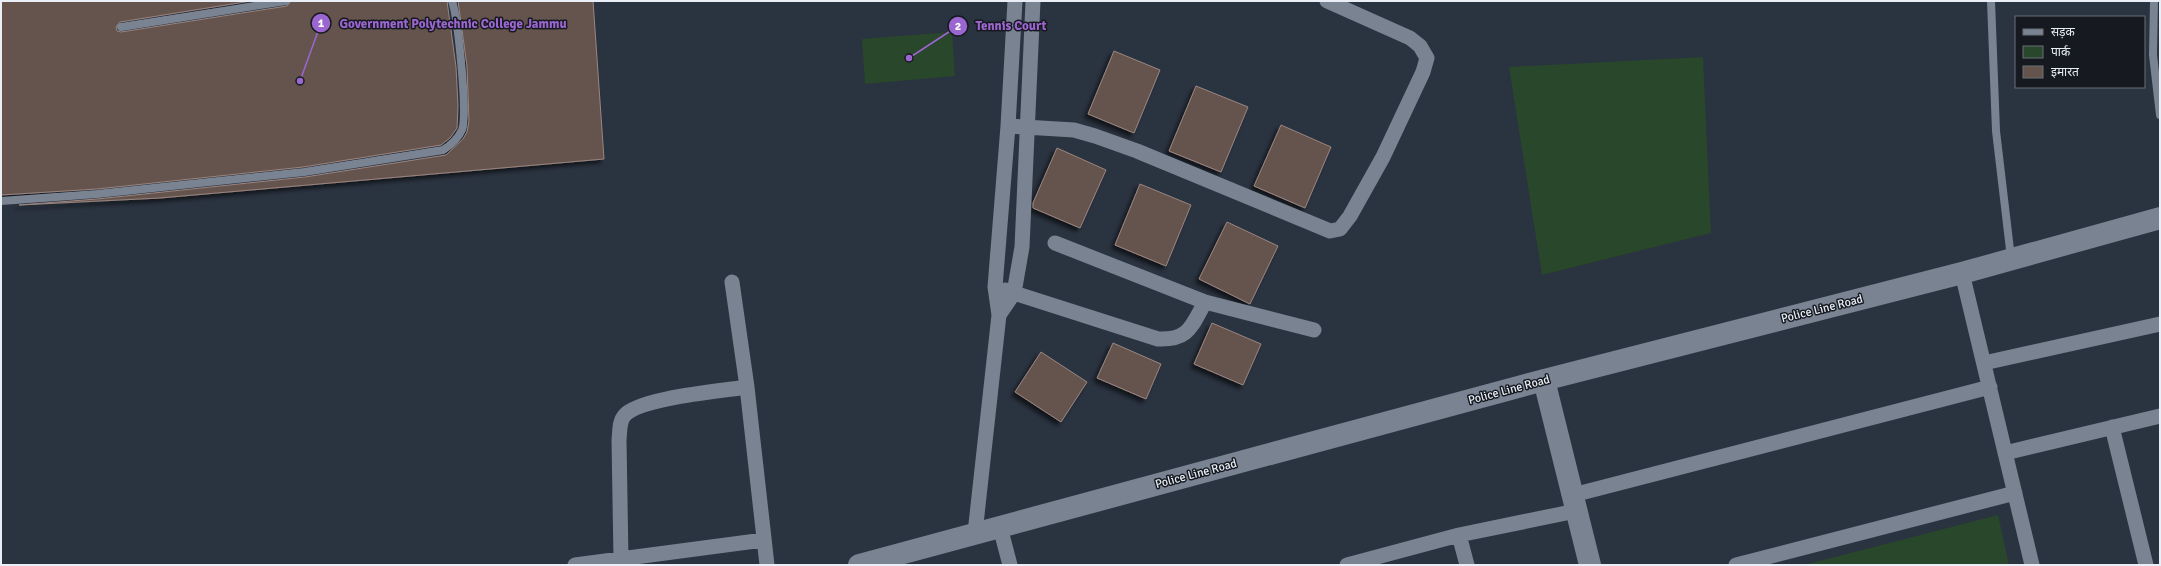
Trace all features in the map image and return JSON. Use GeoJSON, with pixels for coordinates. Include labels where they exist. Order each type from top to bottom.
{"type":"FeatureCollection","features":[{"type":"Feature","properties":{"kind":"main road","name":"Police Line Road"},"geometry":{"type":"LineString","coordinates":[[858,565],[1544,380],[1962,273],[2011,258],[2160,218]]}},
{"type":"Feature","properties":{"kind":"main road"},"geometry":{"type":"LineString","coordinates":[[1544,380],[1590,565]]}},
{"type":"Feature","properties":{"kind":"street"},"geometry":{"type":"LineString","coordinates":[[975,533],[998,315],[995,287],[1008,126],[1015,1]]}},
{"type":"Feature","properties":{"kind":"street"},"geometry":{"type":"LineString","coordinates":[[998,315],[1014,293],[1022,247],[1033,1]]}},
{"type":"Feature","properties":{"kind":"street"},"geometry":{"type":"LineString","coordinates":[[1008,126],[1028,126],[1074,130],[1095,136],[1137,151],[1330,231],[1340,229],[1350,216],[1383,157],[1423,72],[1427,58],[1420,46],[1410,38],[1327,1]]}},
{"type":"Feature","properties":{"kind":"street"},"geometry":{"type":"LineString","coordinates":[[1055,243],[1205,302],[1314,330]]}},
{"type":"Feature","properties":{"kind":"street"},"geometry":{"type":"LineString","coordinates":[[1962,273],[2032,565]]}},
{"type":"Feature","properties":{"kind":"street"},"geometry":{"type":"LineString","coordinates":[[732,282],[747,387],[767,565]]}},
{"type":"Feature","properties":{"kind":"street"},"geometry":{"type":"LineString","coordinates":[[995,287],[1158,338],[1169,340],[1180,337],[1187,332],[1205,302]]}},
{"type":"Feature","properties":{"kind":"street"},"geometry":{"type":"LineString","coordinates":[[1984,363],[2160,324]]}},
{"type":"Feature","properties":{"kind":"street"},"geometry":{"type":"LineString","coordinates":[[621,559],[619,440],[620,427],[624,416],[631,410],[652,402],[747,387]]}},
{"type":"Feature","properties":{"kind":"street"},"geometry":{"type":"LineString","coordinates":[[1347,565],[1459,536],[1990,388]]}},
{"type":"Feature","properties":{"kind":"street"},"geometry":{"type":"LineString","coordinates":[[2005,453],[2160,416]]}},
{"type":"Feature","properties":{"kind":"street"},"geometry":{"type":"LineString","coordinates":[[2112,427],[2146,565]]}},
{"type":"Feature","properties":{"kind":"street"},"geometry":{"type":"LineString","coordinates":[[1736,565],[2015,493]]}},
{"type":"Feature","properties":{"kind":"street"},"geometry":{"type":"LineString","coordinates":[[1000,527],[1010,565]]}},
{"type":"Feature","properties":{"kind":"street"},"geometry":{"type":"LineString","coordinates":[[1459,536],[1467,565]]}},
{"type":"Feature","properties":{"kind":"street"},"geometry":{"type":"LineString","coordinates":[[575,565],[764,540]]}},
{"type":"Feature","properties":{"kind":"lane"},"geometry":{"type":"LineString","coordinates":[[121,27],[286,1]]}},
{"type":"Feature","properties":{"kind":"lane"},"geometry":{"type":"LineString","coordinates":[[1,200],[97,194],[304,172],[443,150],[453,143],[462,131],[465,119],[465,102],[452,1]]}},
{"type":"Feature","properties":{"kind":"lane"},"geometry":{"type":"LineString","coordinates":[[1991,1],[1996,131],[2011,258]]}},
{"type":"Feature","properties":{"kind":"lane"},"geometry":{"type":"LineString","coordinates":[[2154,1],[2154,55],[2160,115]]}},
{"type":"Feature","properties":{"kind":"green space"},"geometry":{"type":"Polygon","coordinates":[[[952,32],[955,76],[865,84],[862,39],[952,32]]]}},
{"type":"Feature","properties":{"kind":"green space"},"geometry":{"type":"Polygon","coordinates":[[[1703,57],[1711,233],[1542,275],[1509,67],[1703,57]]]}},
{"type":"Feature","properties":{"kind":"green space"},"geometry":{"type":"Polygon","coordinates":[[[1998,515],[2009,565],[1804,565],[1998,515]]]}},
{"type":"Feature","properties":{"kind":"building"},"geometry":{"type":"Polygon","coordinates":[[[1,1],[251,1],[120,22],[116,27],[117,31],[121,32],[287,6],[291,1],[447,1],[456,67],[458,106],[457,128],[450,138],[441,145],[303,167],[97,189],[1,195],[1,1]]]}},
{"type":"Feature","properties":{"kind":"building"},"geometry":{"type":"Polygon","coordinates":[[[458,1],[593,1],[604,159],[160,198],[19,205],[97,199],[305,177],[446,155],[463,139],[467,132],[469,121],[467,66],[458,1]]]}},
{"type":"Feature","properties":{"kind":"building"},"geometry":{"type":"Polygon","coordinates":[[[1114,51],[1160,70],[1134,133],[1088,114],[1114,51]]]}},
{"type":"Feature","properties":{"kind":"building"},"geometry":{"type":"Polygon","coordinates":[[[1196,86],[1248,107],[1221,172],[1169,151],[1196,86]]]}},
{"type":"Feature","properties":{"kind":"building"},"geometry":{"type":"Polygon","coordinates":[[[1281,125],[1331,147],[1305,208],[1254,186],[1281,125]]]}},
{"type":"Feature","properties":{"kind":"building"},"geometry":{"type":"Polygon","coordinates":[[[1057,148],[1106,170],[1080,228],[1033,208],[1033,203],[1057,148]]]}},
{"type":"Feature","properties":{"kind":"building"},"geometry":{"type":"Polygon","coordinates":[[[1140,184],[1191,205],[1166,266],[1115,245],[1140,184]]]}},
{"type":"Feature","properties":{"kind":"building"},"geometry":{"type":"Polygon","coordinates":[[[1227,222],[1278,246],[1250,304],[1199,279],[1227,222]]]}},
{"type":"Feature","properties":{"kind":"building"},"geometry":{"type":"Polygon","coordinates":[[[1212,323],[1261,344],[1243,385],[1194,364],[1212,323]]]}},
{"type":"Feature","properties":{"kind":"building"},"geometry":{"type":"Polygon","coordinates":[[[1113,343],[1161,364],[1146,399],[1097,378],[1113,343]]]}},
{"type":"Feature","properties":{"kind":"building"},"geometry":{"type":"Polygon","coordinates":[[[1041,352],[1087,382],[1061,422],[1015,392],[1041,352]]]}},
{"type":"Feature","properties":{"kind":"place","name":"Tennis Court"},"geometry":{"type":"Point","coordinates":[909,58]}},
{"type":"Feature","properties":{"kind":"place","name":"Government Polytechnic College Jammu"},"geometry":{"type":"Point","coordinates":[300,81]}}]}
